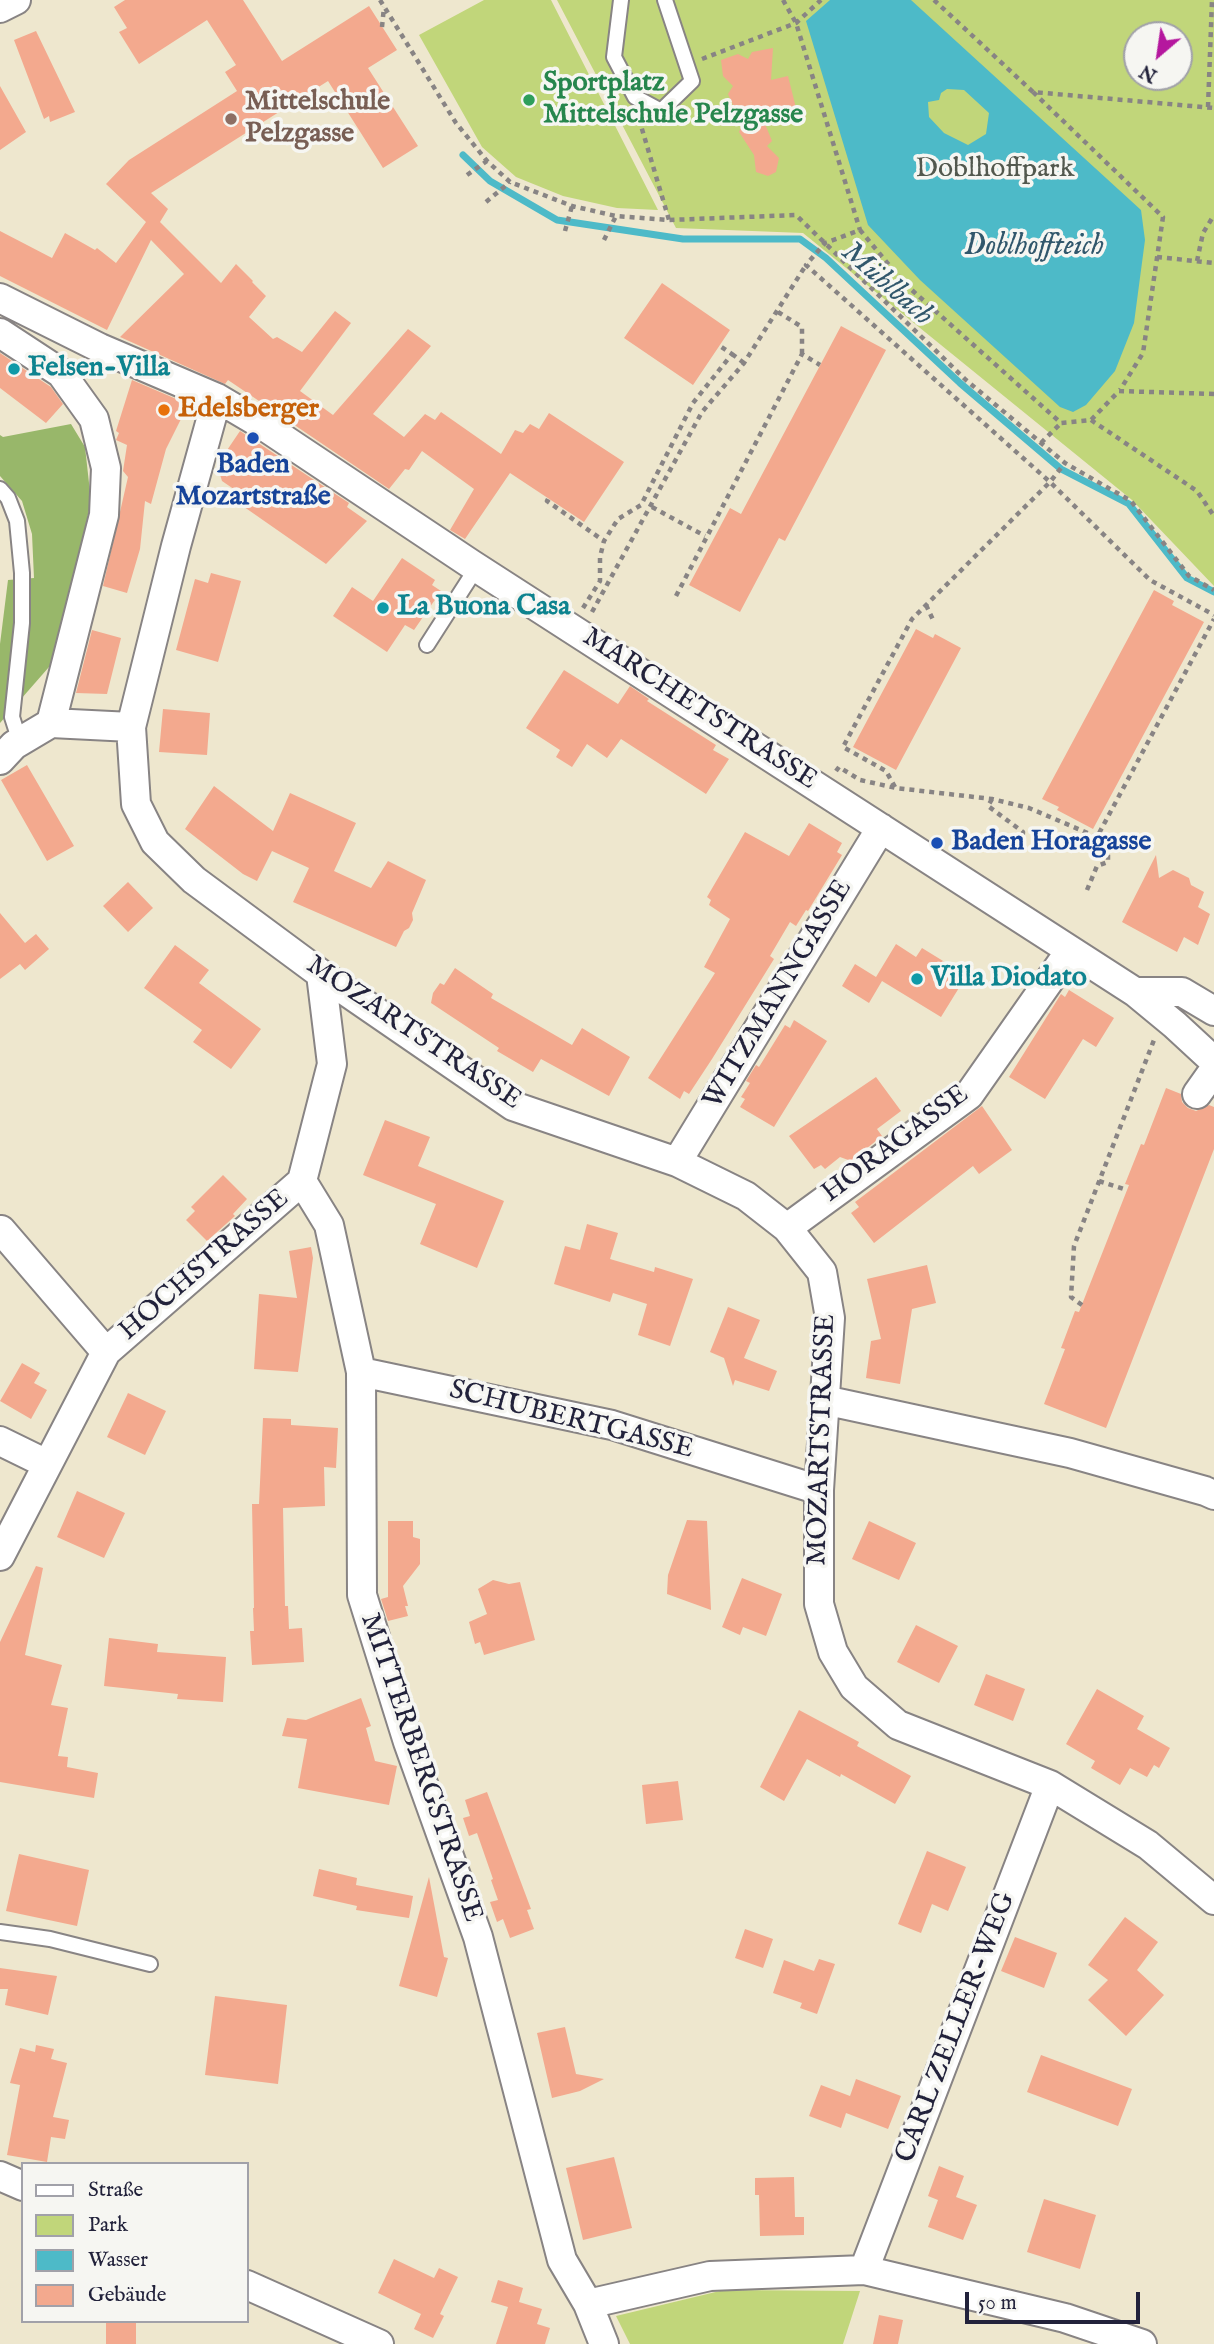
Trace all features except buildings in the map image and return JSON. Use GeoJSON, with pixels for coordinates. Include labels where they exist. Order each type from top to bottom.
{"type":"FeatureCollection","features":[{"type":"Feature","properties":{"kind":"street"},"geometry":{"type":"LineString","coordinates":[[0,8],[14,0]]}},
{"type":"Feature","properties":{"kind":"street","name":"MARCHETSTRASSE"},"geometry":{"type":"LineString","coordinates":[[0,298],[100,348],[218,398],[1135,992],[1214,1061]]}},
{"type":"Feature","properties":{"kind":"street"},"geometry":{"type":"LineString","coordinates":[[0,333],[61,373],[94,419],[106,468],[104,515],[51,723]]}},
{"type":"Feature","properties":{"kind":"street","name":"MOZARTSTRASSE"},"geometry":{"type":"LineString","coordinates":[[218,398],[176,546],[131,727],[136,804],[155,842],[194,880],[321,974],[513,1106],[677,1162],[746,1196],[787,1228],[822,1272],[830,1318],[819,1490],[819,1604],[833,1652],[854,1687],[898,1725],[1050,1785],[1148,1845],[1214,1900]]}},
{"type":"Feature","properties":{"kind":"street"},"geometry":{"type":"LineString","coordinates":[[10,751],[51,723],[131,727]]}},
{"type":"Feature","properties":{"kind":"street","name":"WITZMANNGASSE"},"geometry":{"type":"LineString","coordinates":[[677,1162],[881,828]]}},
{"type":"Feature","properties":{"kind":"street","name":"HORAGASSE"},"geometry":{"type":"LineString","coordinates":[[787,1228],[969,1095],[1070,951]]}},
{"type":"Feature","properties":{"kind":"street","name":"HOCHSTRASSE"},"geometry":{"type":"LineString","coordinates":[[0,1556],[106,1352],[302,1181],[332,1064],[321,974]]}},
{"type":"Feature","properties":{"kind":"street"},"geometry":{"type":"LineString","coordinates":[[1135,992],[1182,992],[1214,1011]]}},
{"type":"Feature","properties":{"kind":"street"},"geometry":{"type":"LineString","coordinates":[[1197,1094],[1214,1070]]}},
{"type":"Feature","properties":{"kind":"street","name":"MITTERBERGSTRASSE"},"geometry":{"type":"LineString","coordinates":[[302,1181],[329,1225],[361,1372],[362,1595],[408,1742],[478,1937],[562,2260],[588,2304],[604,2344]]}},
{"type":"Feature","properties":{"kind":"street","name":"HOCHSTRASSE"},"geometry":{"type":"LineString","coordinates":[[1,1230],[106,1352]]}},
{"type":"Feature","properties":{"kind":"street","name":"SCHUBERTGASSE"},"geometry":{"type":"LineString","coordinates":[[361,1372],[612,1425],[819,1490]]}},
{"type":"Feature","properties":{"kind":"street"},"geometry":{"type":"LineString","coordinates":[[824,1399],[1070,1453],[1214,1495]]}},
{"type":"Feature","properties":{"kind":"street"},"geometry":{"type":"LineString","coordinates":[[0,1441],[47,1464]]}},
{"type":"Feature","properties":{"kind":"street","name":"CARL ZELLER-WEG"},"geometry":{"type":"LineString","coordinates":[[864,2270],[1050,1785]]}},
{"type":"Feature","properties":{"kind":"street"},"geometry":{"type":"LineString","coordinates":[[0,2176],[21,2185]]}},
{"type":"Feature","properties":{"kind":"street"},"geometry":{"type":"LineString","coordinates":[[588,2304],[710,2276],[864,2270],[1065,2318],[1142,2344]]}},
{"type":"Feature","properties":{"kind":"street"},"geometry":{"type":"LineString","coordinates":[[248,2285],[379,2344]]}},
{"type":"Feature","properties":{"kind":"lane"},"geometry":{"type":"LineString","coordinates":[[621,0],[614,57],[635,97],[661,111],[692,81],[665,0]]}},
{"type":"Feature","properties":{"kind":"lane"},"geometry":{"type":"LineString","coordinates":[[0,489],[8,498],[17,521],[22,573],[22,623],[10,751]]}},
{"type":"Feature","properties":{"kind":"lane"},"geometry":{"type":"LineString","coordinates":[[426,645],[477,567]]}},
{"type":"Feature","properties":{"kind":"lane"},"geometry":{"type":"LineString","coordinates":[[0,1932],[50,1939],[150,1964]]}},
{"type":"Feature","properties":{"kind":"path"},"geometry":{"type":"LineString","coordinates":[[380,0],[457,123],[485,162],[507,183],[571,209],[616,216],[668,220],[796,215],[966,380],[1064,464],[1131,501],[1189,576],[1214,590]]}},
{"type":"Feature","properties":{"kind":"path"},"geometry":{"type":"LineString","coordinates":[[783,0],[796,23],[860,230],[904,283],[1061,423]]}},
{"type":"Feature","properties":{"kind":"path"},"geometry":{"type":"LineString","coordinates":[[688,65],[796,23],[821,0]]}},
{"type":"Feature","properties":{"kind":"path"},"geometry":{"type":"LineString","coordinates":[[934,0],[1163,217],[1143,353],[1119,391],[1091,420]]}},
{"type":"Feature","properties":{"kind":"path"},"geometry":{"type":"LineString","coordinates":[[1033,92],[1211,108],[1212,0]]}},
{"type":"Feature","properties":{"kind":"path"},"geometry":{"type":"LineString","coordinates":[[383,27],[384,7]]}},
{"type":"Feature","properties":{"kind":"path"},"geometry":{"type":"LineString","coordinates":[[635,97],[644,140],[668,220]]}},
{"type":"Feature","properties":{"kind":"path"},"geometry":{"type":"LineString","coordinates":[[467,176],[485,162]]}},
{"type":"Feature","properties":{"kind":"path"},"geometry":{"type":"LineString","coordinates":[[486,202],[507,183]]}},
{"type":"Feature","properties":{"kind":"path"},"geometry":{"type":"LineString","coordinates":[[565,231],[571,209]]}},
{"type":"Feature","properties":{"kind":"path"},"geometry":{"type":"LineString","coordinates":[[1197,261],[1203,233],[1214,215]]}},
{"type":"Feature","properties":{"kind":"path"},"geometry":{"type":"LineString","coordinates":[[604,240],[616,216]]}},
{"type":"Feature","properties":{"kind":"path"},"geometry":{"type":"LineString","coordinates":[[591,614],[702,412],[744,363],[806,265],[823,244],[860,230]]}},
{"type":"Feature","properties":{"kind":"path"},"geometry":{"type":"LineString","coordinates":[[1157,257],[1214,263]]}},
{"type":"Feature","properties":{"kind":"path"},"geometry":{"type":"LineString","coordinates":[[806,265],[1050,482],[1150,580],[1214,617],[1097,837]]}},
{"type":"Feature","properties":{"kind":"path"},"geometry":{"type":"LineString","coordinates":[[676,596],[705,536],[803,354],[802,327],[778,312]]}},
{"type":"Feature","properties":{"kind":"path"},"geometry":{"type":"LineString","coordinates":[[720,346],[744,363]]}},
{"type":"Feature","properties":{"kind":"path"},"geometry":{"type":"LineString","coordinates":[[582,609],[600,582],[600,557],[604,541],[618,519],[641,505],[693,403],[732,354]]}},
{"type":"Feature","properties":{"kind":"path"},"geometry":{"type":"LineString","coordinates":[[803,354],[820,365]]}},
{"type":"Feature","properties":{"kind":"path"},"geometry":{"type":"LineString","coordinates":[[1119,391],[1214,394]]}},
{"type":"Feature","properties":{"kind":"path"},"geometry":{"type":"LineString","coordinates":[[1041,443],[1061,423],[1091,420],[1197,491],[1214,516]]}},
{"type":"Feature","properties":{"kind":"path"},"geometry":{"type":"LineString","coordinates":[[896,788],[886,771],[843,747],[912,619],[1050,482],[1064,464]]}},
{"type":"Feature","properties":{"kind":"path"},"geometry":{"type":"LineString","coordinates":[[548,499],[547,501],[604,541]]}},
{"type":"Feature","properties":{"kind":"path"},"geometry":{"type":"LineString","coordinates":[[652,507],[705,536]]}},
{"type":"Feature","properties":{"kind":"path"},"geometry":{"type":"LineString","coordinates":[[926,605],[933,621]]}},
{"type":"Feature","properties":{"kind":"path"},"geometry":{"type":"LineString","coordinates":[[839,766],[860,780],[896,788],[992,799],[1029,808],[1097,837],[1108,849],[1108,862],[1097,866],[1087,890]]}},
{"type":"Feature","properties":{"kind":"path"},"geometry":{"type":"LineString","coordinates":[[992,799],[988,806],[1023,832],[1022,844]]}},
{"type":"Feature","properties":{"kind":"path"},"geometry":{"type":"LineString","coordinates":[[1082,1305],[1071,1297],[1074,1246],[1152,1044],[1168,1019]]}},
{"type":"Feature","properties":{"kind":"path"},"geometry":{"type":"LineString","coordinates":[[1099,1181],[1127,1190]]}},
{"type":"Feature","properties":{"kind":"green space","name":"Sportplatz Mittelschule Pelzgasse"},"geometry":{"type":"Polygon","coordinates":[[[484,0],[551,0],[658,210],[617,208],[563,196],[516,177],[482,147],[419,35],[484,0]]]}},
{"type":"Feature","properties":{"kind":"green space","name":"Doblhoffpark"},"geometry":{"type":"Polygon","coordinates":[[[557,0],[1214,0],[1214,586],[1132,500],[803,233],[676,228],[557,0]]]}},
{"type":"Feature","properties":{"kind":"green space"},"geometry":{"type":"Polygon","coordinates":[[[71,424],[85,447],[91,501],[56,659],[0,723],[0,644],[8,580],[34,578],[32,534],[22,501],[0,476],[0,435],[3,437],[71,424]]]}},
{"type":"Feature","properties":{"kind":"green space"},"geometry":{"type":"Polygon","coordinates":[[[724,2290],[860,2291],[843,2344],[630,2344],[616,2316],[724,2290]]]}},
{"type":"Feature","properties":{"kind":"water","name":"Doblhoffteich"},"geometry":{"type":"Polygon","coordinates":[[[830,0],[911,0],[1141,210],[1145,240],[1134,323],[1115,371],[1086,405],[1073,412],[1060,407],[920,280],[868,225],[806,21],[830,0]],[[947,89],[941,93],[939,100],[928,102],[929,117],[944,133],[968,145],[986,134],[989,113],[964,90],[947,89]]]}},
{"type":"Feature","properties":{"kind":"waterway","name":"Mühlbach"},"geometry":{"type":"LineString","coordinates":[[463,155],[490,181],[557,220],[683,239],[800,239],[826,258],[960,383],[1061,469],[1129,504],[1187,578],[1214,592]]}},
{"type":"Feature","properties":{"kind":"place","name":"Sportplatz Mittelschule Pelzgasse"},"geometry":{"type":"Point","coordinates":[529,100]}},
{"type":"Feature","properties":{"kind":"place","name":"Mittelschule Pelzgasse"},"geometry":{"type":"Point","coordinates":[231,119]}},
{"type":"Feature","properties":{"kind":"place","name":"Felsen-Villa"},"geometry":{"type":"Point","coordinates":[14,369]}},
{"type":"Feature","properties":{"kind":"place","name":"Edelsberger"},"geometry":{"type":"Point","coordinates":[164,410]}},
{"type":"Feature","properties":{"kind":"place","name":"Baden Mozartstraße"},"geometry":{"type":"Point","coordinates":[253,438]}},
{"type":"Feature","properties":{"kind":"place","name":"La Buona Casa"},"geometry":{"type":"Point","coordinates":[383,608]}},
{"type":"Feature","properties":{"kind":"place","name":"Baden Horagasse"},"geometry":{"type":"Point","coordinates":[937,843]}},
{"type":"Feature","properties":{"kind":"place","name":"Villa Diodato"},"geometry":{"type":"Point","coordinates":[917,979]}}]}
